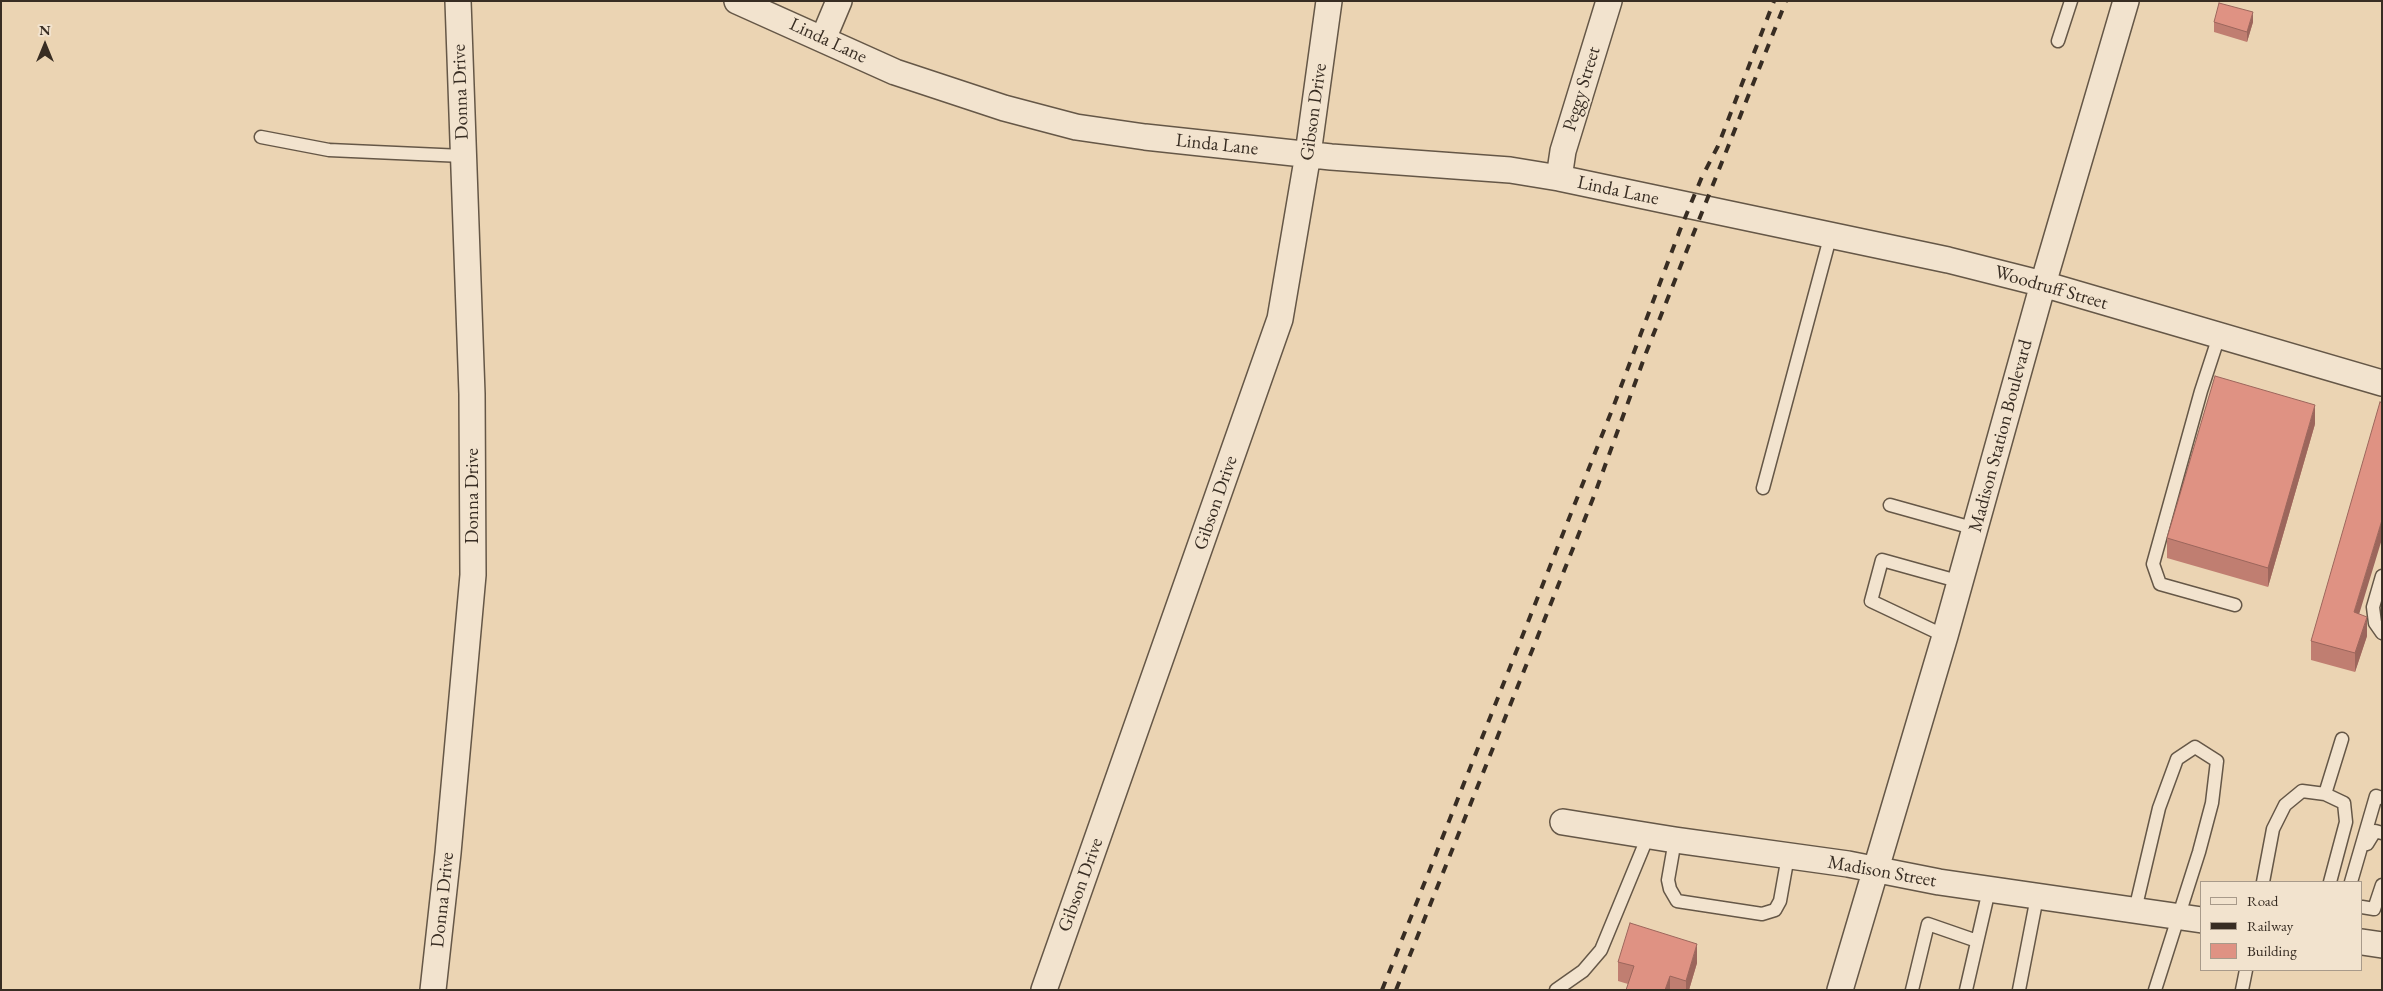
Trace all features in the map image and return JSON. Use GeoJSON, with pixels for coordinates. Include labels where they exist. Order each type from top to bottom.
{"type":"FeatureCollection","features":[{"type":"Feature","properties":{"kind":"street","name":"Donna Drive"},"geometry":{"type":"LineString","coordinates":[[433,990],[448,853],[473,575],[472,394],[458,1]]}},
{"type":"Feature","properties":{"kind":"street","name":"Linda Lane"},"geometry":{"type":"LineString","coordinates":[[737,1],[895,72],[937,87],[1076,127],[1146,138],[1308,154],[1510,170],[1559,178],[1715,211]]}},
{"type":"Feature","properties":{"kind":"street"},"geometry":{"type":"LineString","coordinates":[[823,39],[839,1]]}},
{"type":"Feature","properties":{"kind":"street","name":"Gibson Drive"},"geometry":{"type":"LineString","coordinates":[[1044,990],[1280,319],[1308,154],[1329,1]]}},
{"type":"Feature","properties":{"kind":"street","name":"Peggy Street"},"geometry":{"type":"LineString","coordinates":[[1559,178],[1563,151],[1609,1]]}},
{"type":"Feature","properties":{"kind":"street","name":"Madison Station Boulevard"},"geometry":{"type":"LineString","coordinates":[[1840,990],[1946,636],[2042,284],[2126,1]]}},
{"type":"Feature","properties":{"kind":"street","name":"Woodruff Street"},"geometry":{"type":"LineString","coordinates":[[1715,211],[1948,260],[2042,284],[2382,383]]}},
{"type":"Feature","properties":{"kind":"street","name":"Madison Street"},"geometry":{"type":"LineString","coordinates":[[1562,822],[1788,856],[1989,890],[2190,918]]}},
{"type":"Feature","properties":{"kind":"street"},"geometry":{"type":"LineString","coordinates":[[2363,942],[2382,945]]}},
{"type":"Feature","properties":{"kind":"lane"},"geometry":{"type":"LineString","coordinates":[[2058,41],[2071,1]]}},
{"type":"Feature","properties":{"kind":"lane"},"geometry":{"type":"LineString","coordinates":[[261,137],[329,150],[463,156]]}},
{"type":"Feature","properties":{"kind":"lane"},"geometry":{"type":"LineString","coordinates":[[1763,488],[1831,234]]}},
{"type":"Feature","properties":{"kind":"lane"},"geometry":{"type":"LineString","coordinates":[[2219,336],[2201,391],[2153,564],[2160,584],[2235,606]]}},
{"type":"Feature","properties":{"kind":"lane"},"geometry":{"type":"LineString","coordinates":[[1890,505],[1976,530]]}},
{"type":"Feature","properties":{"kind":"lane"},"geometry":{"type":"LineString","coordinates":[[1946,636],[1871,601],[1882,560],[1961,582]]}},
{"type":"Feature","properties":{"kind":"lane"},"geometry":{"type":"LineString","coordinates":[[2382,576],[2373,607],[2375,623],[2382,633]]}},
{"type":"Feature","properties":{"kind":"lane"},"geometry":{"type":"LineString","coordinates":[[2325,794],[2342,739]]}},
{"type":"Feature","properties":{"kind":"lane"},"geometry":{"type":"LineString","coordinates":[[2135,910],[2159,808],[2177,758],[2195,747],[2217,761],[2212,803],[2199,852],[2190,918],[2154,990]]}},
{"type":"Feature","properties":{"kind":"lane"},"geometry":{"type":"LineString","coordinates":[[2263,881],[2273,829],[2285,806],[2302,791],[2325,794],[2344,803],[2346,822],[2330,881]]}},
{"type":"Feature","properties":{"kind":"lane"},"geometry":{"type":"LineString","coordinates":[[2353,881],[2379,797]]}},
{"type":"Feature","properties":{"kind":"lane"},"geometry":{"type":"LineString","coordinates":[[2353,881],[2364,849],[2375,831],[2382,832]]}},
{"type":"Feature","properties":{"kind":"lane"},"geometry":{"type":"LineString","coordinates":[[1556,990],[1583,971],[1601,950],[1648,836]]}},
{"type":"Feature","properties":{"kind":"lane"},"geometry":{"type":"LineString","coordinates":[[1674,840],[1668,880],[1670,889],[1677,901],[1762,914],[1775,910],[1780,901],[1788,856]]}},
{"type":"Feature","properties":{"kind":"lane"},"geometry":{"type":"LineString","coordinates":[[2363,908],[2374,909],[2382,885]]}},
{"type":"Feature","properties":{"kind":"lane"},"geometry":{"type":"LineString","coordinates":[[1966,990],[1989,890]]}},
{"type":"Feature","properties":{"kind":"lane"},"geometry":{"type":"LineString","coordinates":[[2019,990],[2037,896]]}},
{"type":"Feature","properties":{"kind":"lane"},"geometry":{"type":"LineString","coordinates":[[1912,990],[1928,924],[1977,941]]}},
{"type":"Feature","properties":{"kind":"lane"},"geometry":{"type":"LineString","coordinates":[[2242,990],[2246,971]]}},
{"type":"Feature","properties":{"kind":"building"},"geometry":{"type":"Polygon","coordinates":[[[2219,3],[2253,12],[2247,32],[2214,22],[2219,3]]]}},
{"type":"Feature","properties":{"kind":"building"},"geometry":{"type":"Polygon","coordinates":[[[2215,376],[2315,405],[2268,568],[2167,538],[2215,376]]]}},
{"type":"Feature","properties":{"kind":"building"},"geometry":{"type":"Polygon","coordinates":[[[2380,402],[2382,403],[2382,520],[2354,612],[2367,617],[2355,653],[2311,641],[2380,402]]]}},
{"type":"Feature","properties":{"kind":"building"},"geometry":{"type":"Polygon","coordinates":[[[1630,923],[1697,944],[1686,981],[1670,976],[1665,990],[1626,990],[1634,966],[1618,962],[1630,923]]]}},
{"type":"Feature","properties":{"kind":"railway"},"geometry":{"type":"LineString","coordinates":[[1382,990],[1614,405],[1680,230],[1701,179],[1718,146],[1774,1]]}},
{"type":"Feature","properties":{"kind":"railway"},"geometry":{"type":"LineString","coordinates":[[1396,990],[1594,496],[1646,353],[1786,1]]}}]}
